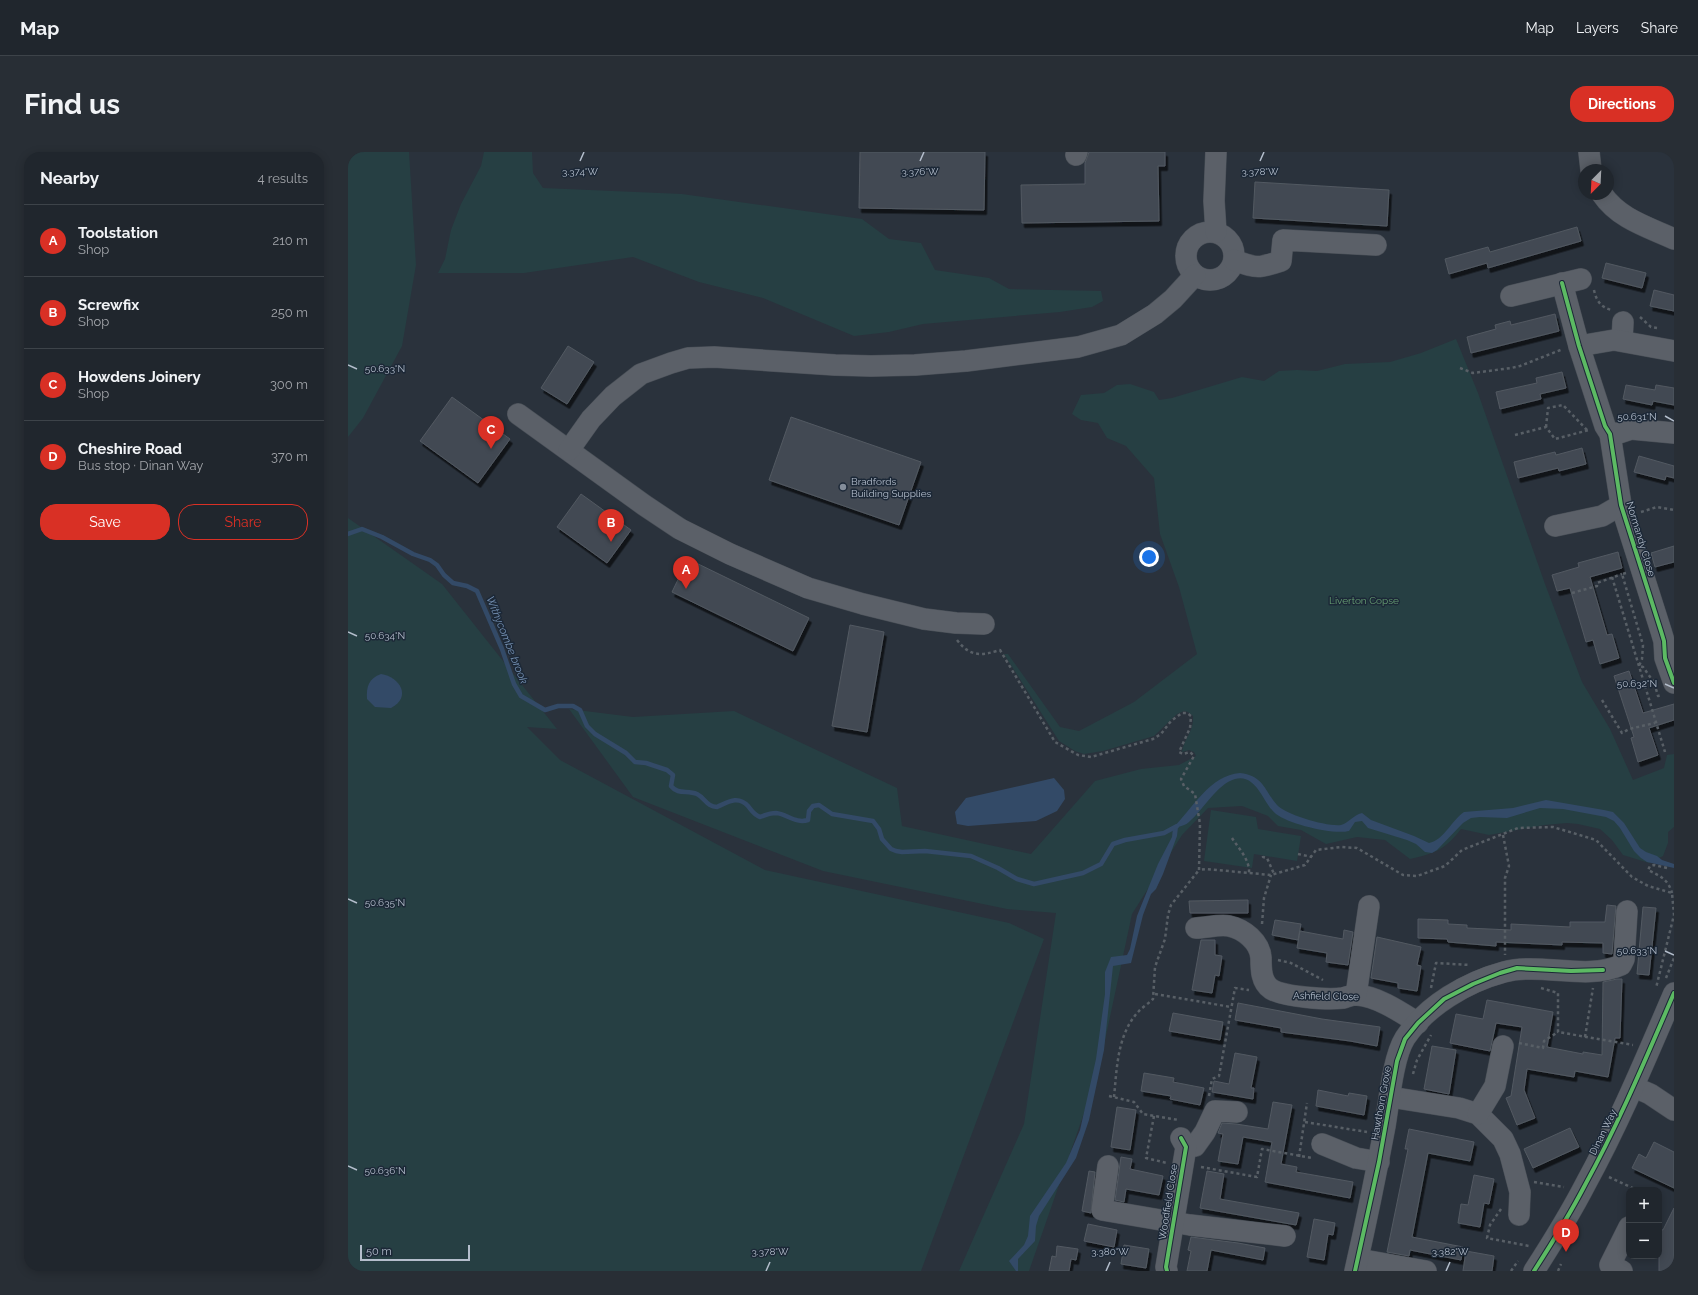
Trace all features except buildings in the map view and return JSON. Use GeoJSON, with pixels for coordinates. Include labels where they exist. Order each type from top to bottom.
{"type":"FeatureCollection","features":[{"type":"Feature","properties":{"kind":"street"},"geometry":{"type":"LineString","coordinates":[[1216,152],[1214,201],[1216,232]]}},
{"type":"Feature","properties":{"kind":"street"},"geometry":{"type":"LineString","coordinates":[[1589,152],[1590,164]]}},
{"type":"Feature","properties":{"kind":"street"},"geometry":{"type":"LineString","coordinates":[[1606,200],[1608,204],[1628,219],[1674,239]]}},
{"type":"Feature","properties":{"kind":"street"},"geometry":{"type":"LineString","coordinates":[[1216,232],[1224,236],[1230,242],[1234,251],[1234,260],[1230,269],[1223,276],[1214,280],[1204,280],[1195,275],[1187,266],[1185,253],[1189,242],[1201,233],[1216,232]]}},
{"type":"Feature","properties":{"kind":"street"},"geometry":{"type":"LineString","coordinates":[[1234,260],[1245,264],[1262,267],[1281,261],[1283,240],[1376,246]]}},
{"type":"Feature","properties":{"kind":"street"},"geometry":{"type":"LineString","coordinates":[[569,450],[591,418],[613,396],[641,374],[688,358],[714,357],[835,365],[893,365],[966,362],[1078,346],[1121,335],[1155,314],[1173,299],[1195,275]]}},
{"type":"Feature","properties":{"kind":"street","name":"Normandy Close"},"geometry":{"type":"LineString","coordinates":[[1511,296],[1572,281],[1579,345],[1623,511],[1631,571],[1662,631],[1665,658],[1670,678]]}},
{"type":"Feature","properties":{"kind":"street"},"geometry":{"type":"LineString","coordinates":[[1579,345],[1614,340],[1629,328],[1674,351]]}},
{"type":"Feature","properties":{"kind":"street"},"geometry":{"type":"LineString","coordinates":[[518,414],[624,491],[680,529],[730,554],[808,588],[924,619],[956,623],[984,624]]}},
{"type":"Feature","properties":{"kind":"street"},"geometry":{"type":"LineString","coordinates":[[1601,430],[1619,433],[1631,429],[1674,433]]}},
{"type":"Feature","properties":{"kind":"street"},"geometry":{"type":"LineString","coordinates":[[1555,526],[1623,511]]}},
{"type":"Feature","properties":{"kind":"street"},"geometry":{"type":"LineString","coordinates":[[1356,995],[1369,906]]}},
{"type":"Feature","properties":{"kind":"street","name":"Hawthorn Grove"},"geometry":{"type":"LineString","coordinates":[[1357,1265],[1379,1162],[1399,1098],[1397,1061],[1405,1039],[1425,1027],[1444,1000],[1473,984],[1500,973],[1517,968],[1573,980],[1597,970],[1621,965],[1624,959],[1627,911]]}},
{"type":"Feature","properties":{"kind":"street"},"geometry":{"type":"LineString","coordinates":[[1196,928],[1229,926],[1247,934],[1255,942],[1267,967]]}},
{"type":"Feature","properties":{"kind":"street","name":"Ashfield Close"},"geometry":{"type":"LineString","coordinates":[[1267,967],[1270,988],[1282,994],[1342,998],[1356,995],[1401,1012],[1425,1027]]}},
{"type":"Feature","properties":{"kind":"street","name":"Dinan Way"},"geometry":{"type":"LineString","coordinates":[[1534,1271],[1585,1186],[1634,1087],[1664,994]]}},
{"type":"Feature","properties":{"kind":"street"},"geometry":{"type":"LineString","coordinates":[[1478,1114],[1495,1086],[1503,1046]]}},
{"type":"Feature","properties":{"kind":"street"},"geometry":{"type":"LineString","coordinates":[[1634,1087],[1650,1094],[1674,1110]]}},
{"type":"Feature","properties":{"kind":"street"},"geometry":{"type":"LineString","coordinates":[[1399,1098],[1459,1108],[1478,1114],[1503,1139],[1510,1154],[1520,1192],[1519,1215]]}},
{"type":"Feature","properties":{"kind":"street"},"geometry":{"type":"LineString","coordinates":[[1183,1143],[1195,1146],[1205,1132],[1215,1111],[1238,1112]]}},
{"type":"Feature","properties":{"kind":"street","name":"Woodfield Close"},"geometry":{"type":"LineString","coordinates":[[1167,1271],[1166,1267],[1183,1143]]}},
{"type":"Feature","properties":{"kind":"street"},"geometry":{"type":"LineString","coordinates":[[1322,1144],[1356,1158],[1379,1162]]}},
{"type":"Feature","properties":{"kind":"street"},"geometry":{"type":"LineString","coordinates":[[1108,1166],[1102,1210],[1173,1222],[1285,1236]]}},
{"type":"Feature","properties":{"kind":"street"},"geometry":{"type":"LineString","coordinates":[[1622,1271],[1610,1266],[1626,1233]]}},
{"type":"Feature","properties":{"kind":"street"},"geometry":{"type":"LineString","coordinates":[[1357,1265],[1426,1271]]}},
{"type":"Feature","properties":{"kind":"path"},"geometry":{"type":"LineString","coordinates":[[1629,328],[1651,327],[1659,329]]}},
{"type":"Feature","properties":{"kind":"path"},"geometry":{"type":"LineString","coordinates":[[1460,368],[1473,373],[1520,366],[1579,345]]}},
{"type":"Feature","properties":{"kind":"path"},"geometry":{"type":"LineString","coordinates":[[1563,405],[1601,430],[1555,439],[1546,428],[1548,408],[1563,405]]}},
{"type":"Feature","properties":{"kind":"path"},"geometry":{"type":"LineString","coordinates":[[1515,435],[1546,428]]}},
{"type":"Feature","properties":{"kind":"path"},"geometry":{"type":"LineString","coordinates":[[1623,511],[1657,507],[1674,510]]}},
{"type":"Feature","properties":{"kind":"path"},"geometry":{"type":"LineString","coordinates":[[1572,593],[1597,586],[1597,583],[1631,571],[1643,645],[1642,659],[1639,666]]}},
{"type":"Feature","properties":{"kind":"path"},"geometry":{"type":"LineString","coordinates":[[1612,578],[1639,666],[1654,723],[1664,752]]}},
{"type":"Feature","properties":{"kind":"path"},"geometry":{"type":"LineString","coordinates":[[954,634],[958,641],[969,651],[983,655],[1000,650],[1055,742],[1078,755],[1091,756],[1153,739],[1161,734],[1182,713],[1187,713],[1191,716],[1190,728],[1179,752],[1183,754],[1192,753],[1194,758],[1182,774],[1181,778],[1188,789],[1195,794],[1200,824],[1199,870]]}},
{"type":"Feature","properties":{"kind":"path"},"geometry":{"type":"LineString","coordinates":[[1639,666],[1643,667],[1653,680],[1658,696],[1670,678]]}},
{"type":"Feature","properties":{"kind":"path"},"geometry":{"type":"LineString","coordinates":[[1602,700],[1622,733],[1629,729],[1654,723]]}},
{"type":"Feature","properties":{"kind":"path"},"geometry":{"type":"LineString","coordinates":[[1114,1097],[1120,1050],[1125,1034],[1138,1012],[1153,999],[1155,994],[1155,967],[1165,939],[1168,915],[1171,905],[1199,870],[1206,868],[1270,875],[1305,865],[1316,850],[1341,847],[1357,848],[1403,875],[1417,876],[1444,866],[1462,850],[1518,828],[1542,826],[1553,827],[1587,836],[1596,840],[1632,877],[1648,886],[1672,893]]}},
{"type":"Feature","properties":{"kind":"path"},"geometry":{"type":"LineString","coordinates":[[1500,973],[1495,965],[1505,961],[1505,878],[1509,866],[1503,835]]}},
{"type":"Feature","properties":{"kind":"path"},"geometry":{"type":"LineString","coordinates":[[1232,838],[1247,859],[1249,873]]}},
{"type":"Feature","properties":{"kind":"path"},"geometry":{"type":"LineString","coordinates":[[1298,854],[1312,857]]}},
{"type":"Feature","properties":{"kind":"path"},"geometry":{"type":"LineString","coordinates":[[1263,856],[1267,858],[1274,874]]}},
{"type":"Feature","properties":{"kind":"path"},"geometry":{"type":"LineString","coordinates":[[1664,994],[1674,915],[1672,893],[1670,885],[1664,877],[1648,870],[1650,866],[1654,865],[1667,868]]}},
{"type":"Feature","properties":{"kind":"path"},"geometry":{"type":"LineString","coordinates":[[1262,926],[1264,898],[1270,875]]}},
{"type":"Feature","properties":{"kind":"path"},"geometry":{"type":"LineString","coordinates":[[1430,994],[1436,963],[1472,966]]}},
{"type":"Feature","properties":{"kind":"path"},"geometry":{"type":"LineString","coordinates":[[1208,1102],[1212,1079],[1219,1076],[1235,988],[1250,991],[1267,967],[1291,964],[1325,982]]}},
{"type":"Feature","properties":{"kind":"path"},"geometry":{"type":"LineString","coordinates":[[1585,1037],[1597,970]]}},
{"type":"Feature","properties":{"kind":"path"},"geometry":{"type":"LineString","coordinates":[[1537,987],[1558,993],[1558,1032]]}},
{"type":"Feature","properties":{"kind":"path"},"geometry":{"type":"LineString","coordinates":[[1155,994],[1231,1007]]}},
{"type":"Feature","properties":{"kind":"path"},"geometry":{"type":"LineString","coordinates":[[1399,1098],[1408,1086],[1417,1060],[1425,1027]]}},
{"type":"Feature","properties":{"kind":"path"},"geometry":{"type":"LineString","coordinates":[[1503,1046],[1513,1042],[1543,1048],[1544,1041],[1558,1032],[1638,1046]]}},
{"type":"Feature","properties":{"kind":"path"},"geometry":{"type":"LineString","coordinates":[[1109,1096],[1134,1102],[1143,1114],[1154,1116],[1183,1143],[1257,1177],[1262,1149],[1312,1159],[1322,1144]]}},
{"type":"Feature","properties":{"kind":"path"},"geometry":{"type":"LineString","coordinates":[[1299,1157],[1307,1103]]}},
{"type":"Feature","properties":{"kind":"path"},"geometry":{"type":"LineString","coordinates":[[1154,1116],[1146,1158],[1166,1162],[1172,1166],[1183,1143]]}},
{"type":"Feature","properties":{"kind":"path"},"geometry":{"type":"LineString","coordinates":[[1304,1122],[1372,1132]]}},
{"type":"Feature","properties":{"kind":"path"},"geometry":{"type":"LineString","coordinates":[[1607,1176],[1631,1187]]}},
{"type":"Feature","properties":{"kind":"path"},"geometry":{"type":"LineString","coordinates":[[1487,1238],[1529,1246]]}},
{"type":"Feature","properties":{"kind":"green space"},"geometry":{"type":"Polygon","coordinates":[[[348,152],[409,152],[416,265],[402,346],[363,418],[348,437],[348,152]]]}},
{"type":"Feature","properties":{"kind":"green space"},"geometry":{"type":"Polygon","coordinates":[[[484,152],[532,152],[533,173],[543,188],[682,194],[862,219],[889,239],[921,243],[935,270],[989,278],[1009,289],[1101,291],[1103,301],[1092,307],[1060,312],[923,324],[889,332],[854,336],[763,298],[699,282],[633,257],[524,273],[438,273],[445,259],[451,230],[461,204],[481,166],[484,152]]]}},
{"type":"Feature","properties":{"kind":"green space","name":"Liverton Copse"},"geometry":{"type":"Polygon","coordinates":[[[1456,339],[1478,393],[1545,584],[1582,682],[1610,729],[1633,780],[1664,768],[1667,755],[1674,754],[1674,827],[1668,832],[1668,843],[1663,856],[1649,863],[1623,855],[1612,840],[1600,829],[1567,823],[1544,825],[1489,835],[1461,829],[1445,846],[1439,850],[1410,859],[1385,840],[1357,837],[1326,844],[1301,830],[1278,826],[1268,816],[1242,806],[1208,808],[1182,835],[1132,914],[1098,1073],[1029,1271],[959,1271],[1024,1124],[1056,913],[1007,909],[823,871],[633,797],[569,709],[633,717],[734,711],[897,788],[902,826],[1031,854],[1095,781],[1141,769],[1179,765],[1196,756],[1194,752],[1189,750],[1182,752],[1193,722],[1193,716],[1184,711],[1177,714],[1154,736],[1103,751],[1084,754],[1075,751],[1059,741],[1004,654],[1008,654],[1060,727],[1079,731],[1134,702],[1197,654],[1179,587],[1160,534],[1154,478],[1126,446],[1107,438],[1098,423],[1081,420],[1072,414],[1081,395],[1104,393],[1117,385],[1130,384],[1154,392],[1159,400],[1172,398],[1242,377],[1264,381],[1279,371],[1317,371],[1345,364],[1390,362],[1421,353],[1456,339]]]}},
{"type":"Feature","properties":{"kind":"green space"},"geometry":{"type":"Polygon","coordinates":[[[348,518],[442,584],[557,729],[527,727],[560,760],[765,870],[1009,923],[1044,939],[921,1271],[348,1271],[348,518]]]}},
{"type":"Feature","properties":{"kind":"green space"},"geometry":{"type":"Polygon","coordinates":[[[1211,810],[1256,817],[1258,829],[1301,836],[1297,861],[1254,854],[1252,868],[1204,861],[1211,810]]]}},
{"type":"Feature","properties":{"kind":"water"},"geometry":{"type":"Polygon","coordinates":[[[381,674],[394,679],[401,688],[401,698],[397,704],[391,708],[375,707],[367,699],[369,684],[374,678],[381,674]]]}},
{"type":"Feature","properties":{"kind":"water"},"geometry":{"type":"Polygon","coordinates":[[[1240,773],[1259,780],[1277,805],[1289,813],[1308,820],[1341,825],[1356,815],[1362,813],[1371,820],[1429,843],[1439,838],[1464,812],[1513,808],[1546,800],[1604,810],[1613,812],[1624,823],[1640,848],[1662,860],[1674,864],[1674,868],[1647,862],[1641,858],[1634,851],[1620,828],[1614,821],[1606,817],[1563,809],[1540,808],[1507,818],[1471,818],[1463,823],[1437,850],[1432,853],[1425,852],[1416,844],[1407,840],[1368,828],[1362,821],[1355,822],[1349,831],[1342,832],[1322,830],[1301,825],[1282,818],[1276,814],[1259,790],[1249,781],[1243,778],[1228,782],[1216,792],[1189,822],[1178,827],[1177,836],[1163,874],[1156,889],[1151,894],[1143,915],[1131,963],[1113,966],[1104,1050],[1089,1120],[1076,1158],[1039,1216],[1036,1226],[1035,1241],[1018,1259],[1018,1271],[1016,1271],[1009,1261],[1024,1245],[1028,1236],[1030,1216],[1066,1163],[1080,1130],[1096,1059],[1105,994],[1105,972],[1111,957],[1127,955],[1130,949],[1137,916],[1158,864],[1172,837],[1173,828],[1202,794],[1211,786],[1229,775],[1240,773]]]}},
{"type":"Feature","properties":{"kind":"water"},"geometry":{"type":"Polygon","coordinates":[[[1054,778],[1064,790],[1065,799],[1057,811],[1036,821],[968,826],[957,824],[955,812],[966,798],[1054,778]]]}},
{"type":"Feature","properties":{"kind":"waterway","name":"Withycombe brook"},"geometry":{"type":"LineString","coordinates":[[348,534],[362,529],[382,537],[413,554],[430,560],[437,565],[444,575],[453,583],[467,586],[477,591],[502,649],[514,684],[521,696],[545,710],[558,706],[573,706],[580,710],[587,726],[595,734],[626,753],[635,762],[646,763],[667,770],[673,775],[671,786],[674,789],[697,794],[711,806],[717,807],[733,800],[737,800],[744,803],[760,817],[776,813],[799,821],[804,821],[808,820],[809,811],[813,806],[819,805],[832,814],[873,821],[879,829],[882,839],[891,849],[896,851],[925,851],[971,856],[998,868],[1017,879],[1034,884],[1083,873],[1101,864],[1113,844],[1125,840],[1164,833],[1177,826]]}},
{"type":"Feature","properties":{"kind":"cycle path"},"geometry":{"type":"LineString","coordinates":[[1562,283],[1579,346],[1605,426],[1610,434],[1621,505],[1664,641],[1665,658],[1674,683]]}},
{"type":"Feature","properties":{"kind":"cycle path"},"geometry":{"type":"LineString","coordinates":[[1355,1271],[1379,1162],[1397,1061],[1405,1039],[1418,1023],[1444,999],[1473,984],[1517,968],[1571,971],[1603,970]]}},
{"type":"Feature","properties":{"kind":"cycle path"},"geometry":{"type":"LineString","coordinates":[[1534,1271],[1567,1218],[1597,1162],[1632,1090],[1674,993]]}},
{"type":"Feature","properties":{"kind":"cycle path"},"geometry":{"type":"LineString","coordinates":[[1167,1271],[1166,1267],[1186,1147],[1181,1138]]}},
{"type":"Feature","properties":{"kind":"place","name":"Howdens Joinery"},"geometry":{"type":"Point","coordinates":[491,449]}},
{"type":"Feature","properties":{"kind":"place","name":"Bradfords Building Supplies"},"geometry":{"type":"Point","coordinates":[843,487]}},
{"type":"Feature","properties":{"kind":"place","name":"Screwfix"},"geometry":{"type":"Point","coordinates":[611,542]}},
{"type":"Feature","properties":{"kind":"place","name":"Toolstation"},"geometry":{"type":"Point","coordinates":[686,589]}},
{"type":"Feature","properties":{"kind":"place","name":"Cheshire Road"},"geometry":{"type":"Point","coordinates":[1566,1252]}}]}
